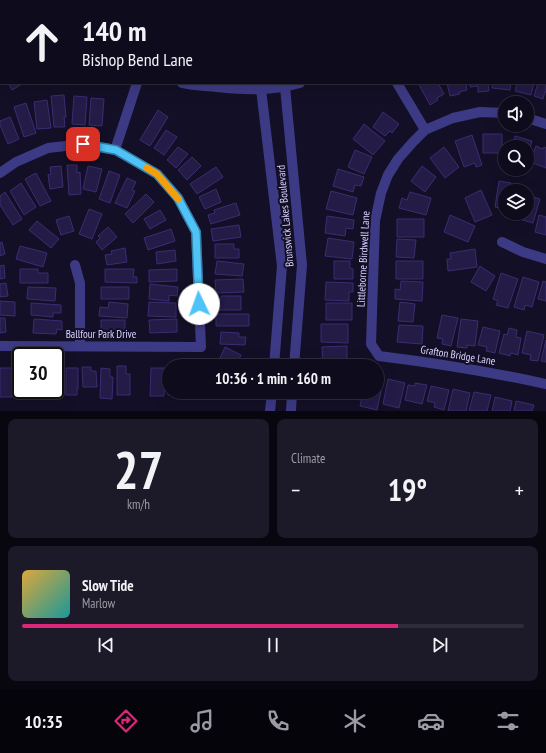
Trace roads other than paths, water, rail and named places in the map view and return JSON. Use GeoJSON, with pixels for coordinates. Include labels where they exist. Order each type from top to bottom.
{"type":"FeatureCollection","features":[{"type":"Feature","properties":{"kind":"street"},"geometry":{"type":"LineString","coordinates":[[0,173],[16,162],[48,148],[83,144],[116,150],[137,84]]}},
{"type":"Feature","properties":{"kind":"street"},"geometry":{"type":"LineString","coordinates":[[186,84],[242,90],[285,87],[296,84]]}},
{"type":"Feature","properties":{"kind":"street"},"geometry":{"type":"LineString","coordinates":[[398,84],[425,130]]}},
{"type":"Feature","properties":{"kind":"street","name":"Brunswick Lakes Boulevard"},"geometry":{"type":"LineString","coordinates":[[285,87],[302,265],[295,359]]}},
{"type":"Feature","properties":{"kind":"street","name":"Brunswick Lakes Boulevard"},"geometry":{"type":"LineString","coordinates":[[261,89],[282,266],[275,359]]}},
{"type":"Feature","properties":{"kind":"street","name":"Littleborne Birdwell Lane"},"geometry":{"type":"LineString","coordinates":[[371,344],[375,221],[381,193],[388,175],[398,159],[425,130],[453,118],[480,112],[498,113]]}},
{"type":"Feature","properties":{"kind":"street"},"geometry":{"type":"LineString","coordinates":[[534,120],[546,124]]}},
{"type":"Feature","properties":{"kind":"street","name":"Ballfour Park Drive"},"geometry":{"type":"LineString","coordinates":[[0,346],[201,347],[196,232],[178,198],[157,174],[116,150]]}},
{"type":"Feature","properties":{"kind":"street"},"geometry":{"type":"LineString","coordinates":[[502,242],[523,252],[546,259]]}},
{"type":"Feature","properties":{"kind":"street"},"geometry":{"type":"LineString","coordinates":[[75,265],[80,283],[80,346]]}},
{"type":"Feature","properties":{"kind":"street","name":"Grafton Bridge Lane"},"geometry":{"type":"LineString","coordinates":[[371,344],[379,356],[500,374],[546,384]]}},
{"type":"Feature","properties":{"kind":"street"},"geometry":{"type":"LineString","coordinates":[[270,411],[271,399]]}},
{"type":"Feature","properties":{"kind":"street"},"geometry":{"type":"LineString","coordinates":[[291,411],[292,399]]}}]}
